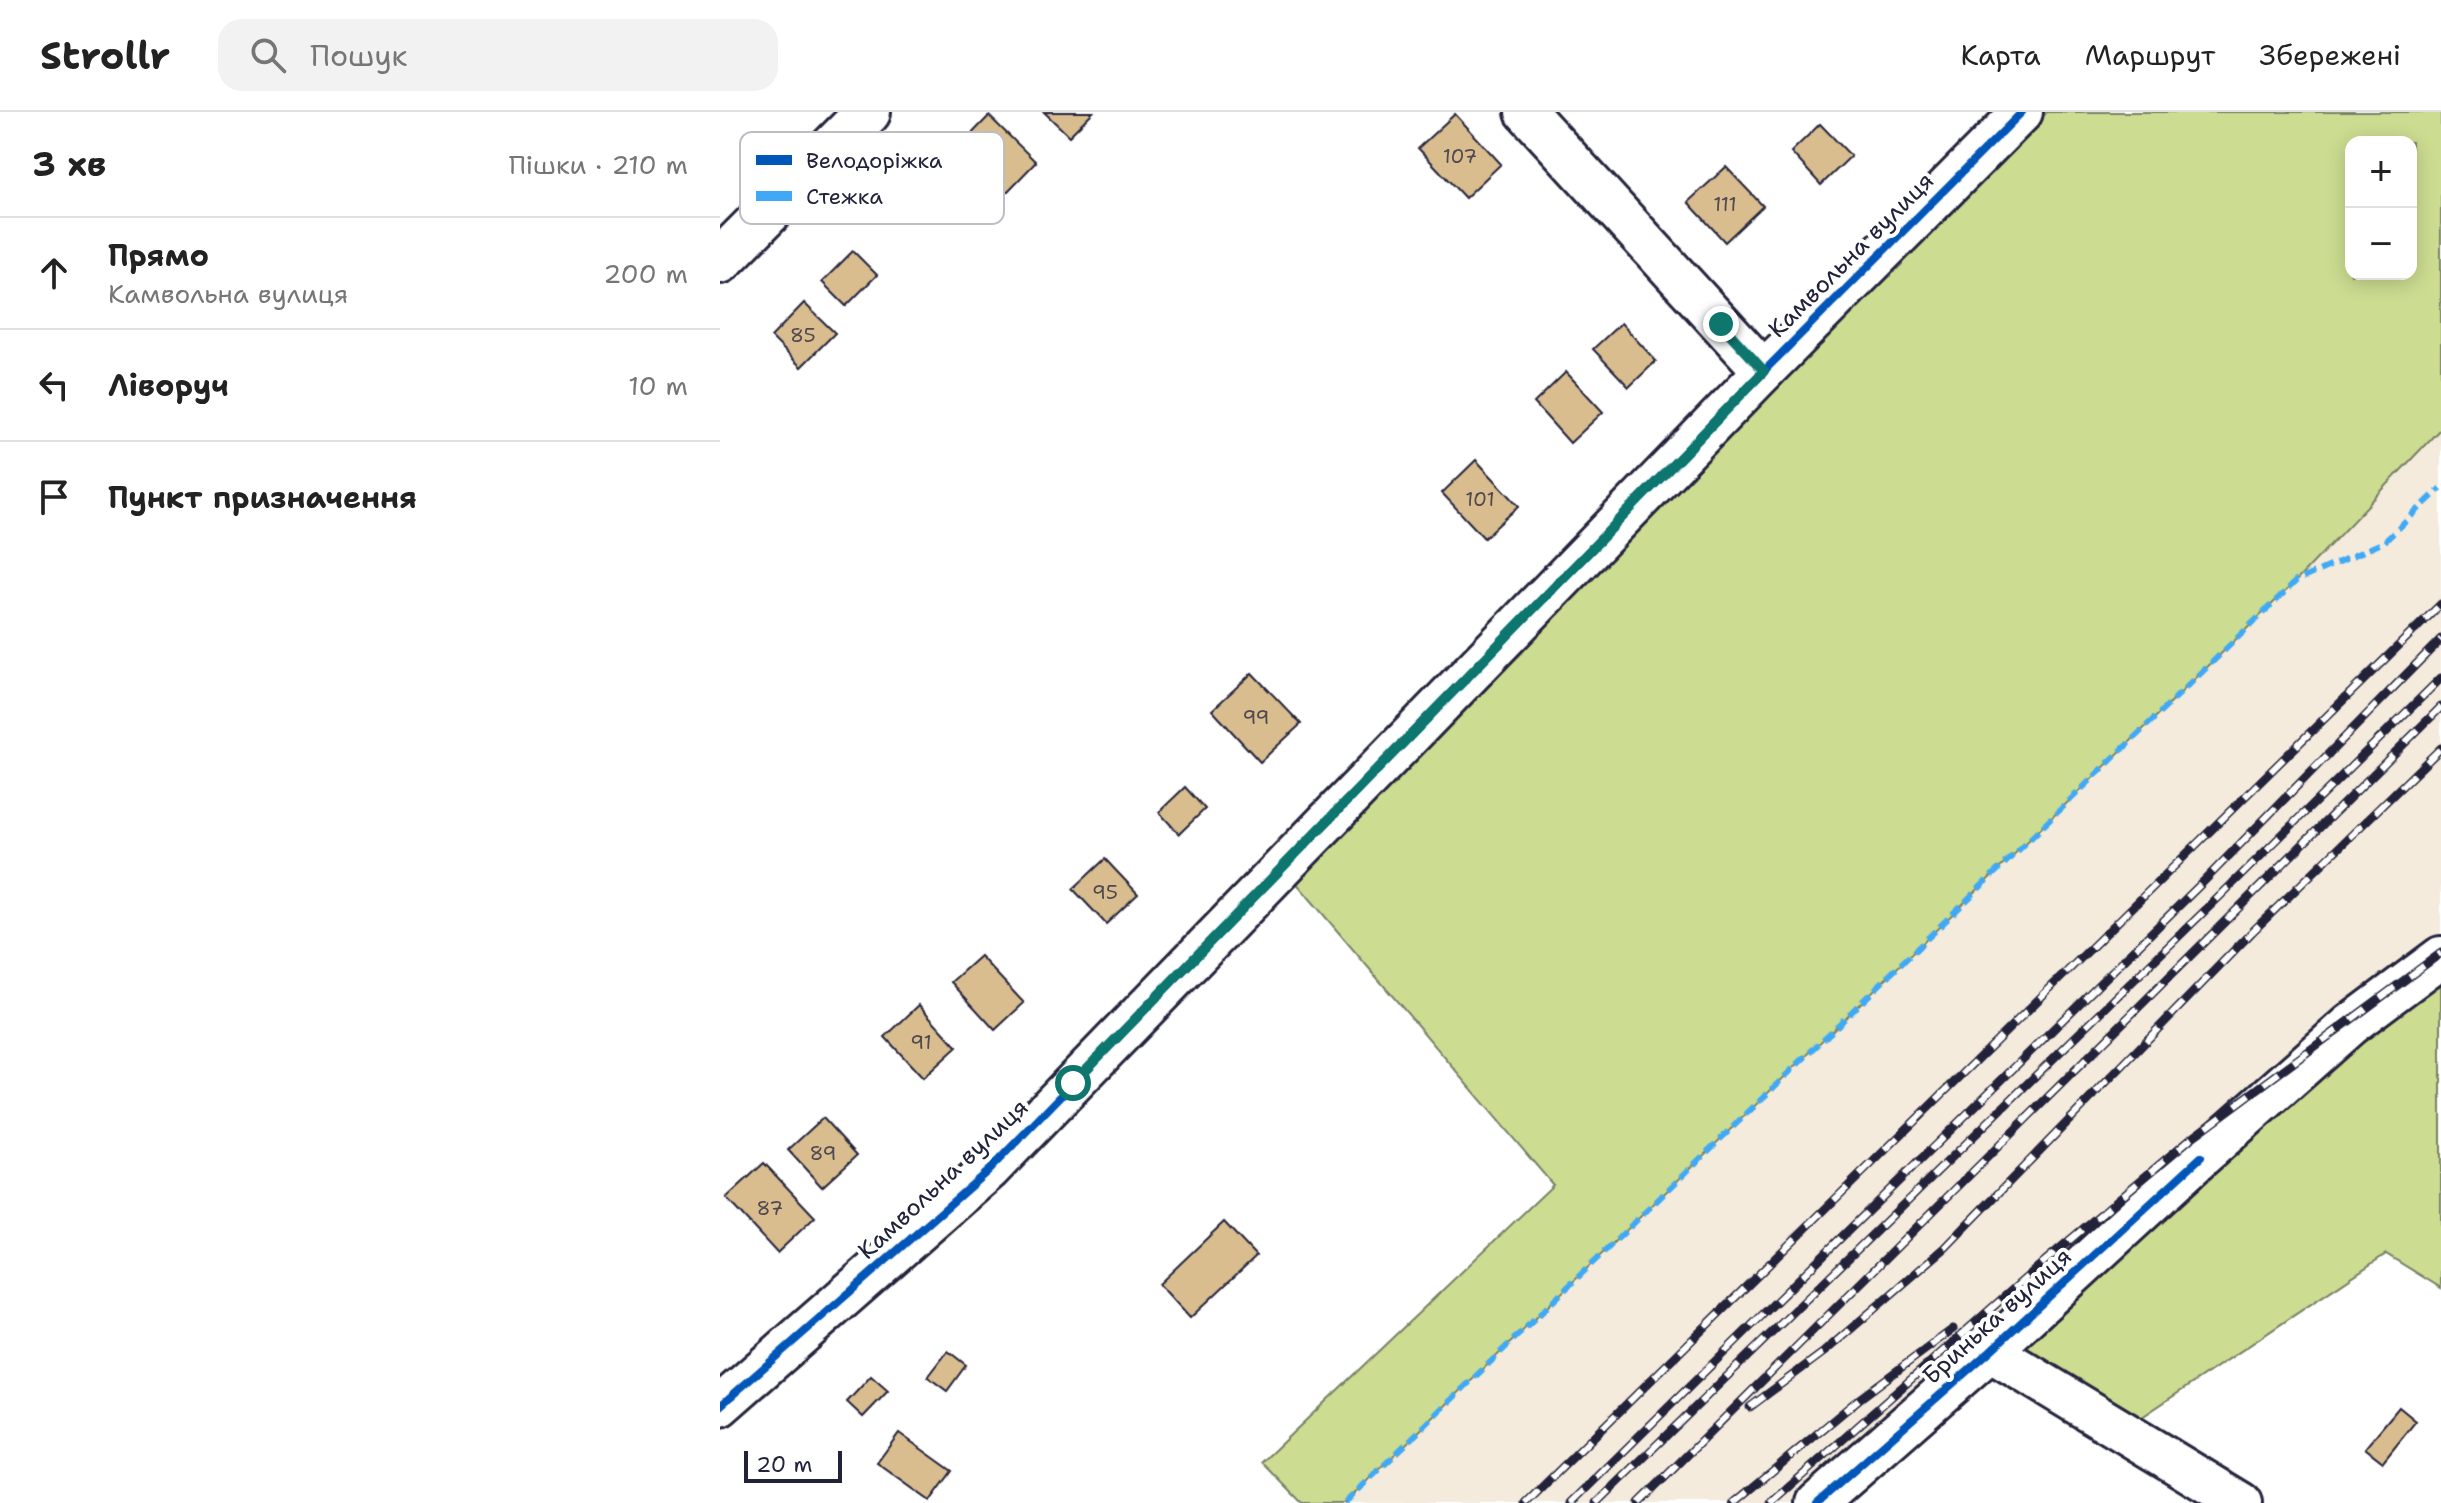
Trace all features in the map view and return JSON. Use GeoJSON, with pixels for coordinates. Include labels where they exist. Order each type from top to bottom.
{"type":"FeatureCollection","features":[{"type":"Feature","properties":{"kind":"main road"},"geometry":{"type":"LineString","coordinates":[[848,132],[868,112]]}},
{"type":"Feature","properties":{"kind":"main road"},"geometry":{"type":"LineString","coordinates":[[720,261],[757,224]]}},
{"type":"Feature","properties":{"kind":"street"},"geometry":{"type":"LineString","coordinates":[[1526,112],[1764,371]]}},
{"type":"Feature","properties":{"kind":"street","name":"Камвольна вулиця"},"geometry":{"type":"LineString","coordinates":[[720,1406],[989,1170],[1764,371],[2022,112]]}},
{"type":"Feature","properties":{"kind":"street","name":"Бринька вулиця"},"geometry":{"type":"LineString","coordinates":[[1817,1503],[2350,1025],[2441,957]]}},
{"type":"Feature","properties":{"kind":"street"},"geometry":{"type":"LineString","coordinates":[[1990,1351],[2241,1503]]}},
{"type":"Feature","properties":{"kind":"shaded area"},"geometry":{"type":"Polygon","coordinates":[[[2441,428],[2441,957],[1817,1503],[1345,1503],[2296,581],[2441,428]]]}},
{"type":"Feature","properties":{"kind":"green space"},"geometry":{"type":"Polygon","coordinates":[[[2022,112],[2441,112],[2441,428],[2296,581],[1345,1503],[1302,1503],[1262,1462],[1553,1185],[1283,867],[2022,112]]]}},
{"type":"Feature","properties":{"kind":"green space"},"geometry":{"type":"Polygon","coordinates":[[[2441,957],[2441,1288],[2386,1254],[2121,1431],[1990,1351],[2441,957]]]}},
{"type":"Feature","properties":{"kind":"building"},"geometry":{"type":"Polygon","coordinates":[[[1044,112],[1093,112],[1069,136],[1044,112]]]}},
{"type":"Feature","properties":{"kind":"building"},"geometry":{"type":"Polygon","coordinates":[[[1455,114],[1501,164],[1465,198],[1418,148],[1455,114]]]}},
{"type":"Feature","properties":{"kind":"building"},"geometry":{"type":"Polygon","coordinates":[[[989,116],[1036,162],[1006,193],[1004,132],[974,132],[989,116]]]}},
{"type":"Feature","properties":{"kind":"building"},"geometry":{"type":"Polygon","coordinates":[[[1820,124],[1851,156],[1821,185],[1791,152],[1820,124]]]}},
{"type":"Feature","properties":{"kind":"building"},"geometry":{"type":"Polygon","coordinates":[[[1726,167],[1763,206],[1725,242],[1688,202],[1726,167]]]}},
{"type":"Feature","properties":{"kind":"building"},"geometry":{"type":"Polygon","coordinates":[[[853,251],[877,275],[846,306],[822,282],[853,251]]]}},
{"type":"Feature","properties":{"kind":"building"},"geometry":{"type":"Polygon","coordinates":[[[804,303],[835,333],[801,367],[771,337],[804,303]]]}},
{"type":"Feature","properties":{"kind":"building"},"geometry":{"type":"Polygon","coordinates":[[[1621,323],[1656,361],[1629,387],[1593,349],[1621,323]]]}},
{"type":"Feature","properties":{"kind":"building"},"geometry":{"type":"Polygon","coordinates":[[[1566,372],[1603,412],[1570,443],[1534,403],[1566,372]]]}},
{"type":"Feature","properties":{"kind":"building"},"geometry":{"type":"Polygon","coordinates":[[[1476,460],[1519,506],[1484,538],[1442,493],[1476,460]]]}},
{"type":"Feature","properties":{"kind":"building"},"geometry":{"type":"Polygon","coordinates":[[[1252,673],[1301,724],[1260,762],[1212,710],[1252,673]]]}},
{"type":"Feature","properties":{"kind":"building"},"geometry":{"type":"Polygon","coordinates":[[[1185,787],[1205,809],[1179,834],[1159,812],[1185,787]]]}},
{"type":"Feature","properties":{"kind":"building"},"geometry":{"type":"Polygon","coordinates":[[[1105,859],[1138,894],[1106,924],[1073,889],[1105,859]]]}},
{"type":"Feature","properties":{"kind":"building"},"geometry":{"type":"Polygon","coordinates":[[[980,956],[1024,1003],[995,1030],[951,982],[980,956]]]}},
{"type":"Feature","properties":{"kind":"building"},"geometry":{"type":"Polygon","coordinates":[[[919,1005],[957,1047],[923,1078],[885,1037],[919,1005]]]}},
{"type":"Feature","properties":{"kind":"building"},"geometry":{"type":"Polygon","coordinates":[[[823,1118],[857,1155],[822,1187],[788,1150],[823,1118]]]}},
{"type":"Feature","properties":{"kind":"building"},"geometry":{"type":"Polygon","coordinates":[[[764,1163],[815,1217],[777,1253],[726,1198],[764,1163]]]}},
{"type":"Feature","properties":{"kind":"building"},"geometry":{"type":"Polygon","coordinates":[[[1224,1222],[1256,1256],[1190,1318],[1159,1284],[1224,1222]]]}},
{"type":"Feature","properties":{"kind":"building"},"geometry":{"type":"Polygon","coordinates":[[[948,1351],[966,1365],[947,1391],[928,1377],[948,1351]]]}},
{"type":"Feature","properties":{"kind":"building"},"geometry":{"type":"Polygon","coordinates":[[[871,1376],[888,1391],[863,1417],[847,1402],[871,1376]]]}},
{"type":"Feature","properties":{"kind":"building"},"geometry":{"type":"Polygon","coordinates":[[[2399,1407],[2416,1421],[2383,1462],[2365,1448],[2399,1407]]]}},
{"type":"Feature","properties":{"kind":"building"},"geometry":{"type":"Polygon","coordinates":[[[899,1433],[952,1471],[930,1501],[877,1463],[899,1433]]]}},
{"type":"Feature","properties":{"kind":"railway"},"geometry":{"type":"LineString","coordinates":[[1526,1503],[2441,604]]}},
{"type":"Feature","properties":{"kind":"railway"},"geometry":{"type":"LineString","coordinates":[[1571,1503],[2205,880],[2441,639]]}},
{"type":"Feature","properties":{"kind":"railway"},"geometry":{"type":"LineString","coordinates":[[1597,1503],[2441,678]]}},
{"type":"Feature","properties":{"kind":"railway"},"geometry":{"type":"LineString","coordinates":[[1639,1503],[2441,707]]}},
{"type":"Feature","properties":{"kind":"railway"},"geometry":{"type":"LineString","coordinates":[[1750,1407],[1824,1352],[1945,1248],[2252,932],[2441,748]]}},
{"type":"Feature","properties":{"kind":"railway"},"geometry":{"type":"LineString","coordinates":[[1771,1503],[2045,1261],[2190,1139],[2441,953]]}},
{"type":"Feature","properties":{"kind":"railway"},"geometry":{"type":"LineString","coordinates":[[1734,1503],[1859,1399],[1953,1329]]}},
{"type":"Feature","properties":{"kind":"marked path"},"geometry":{"type":"LineString","coordinates":[[1345,1503],[2296,581],[2384,542],[2441,488]]}},
{"type":"Feature","properties":{"kind":"cycle path"},"geometry":{"type":"LineString","coordinates":[[720,1406],[989,1170],[1764,371],[2022,112]]}},
{"type":"Feature","properties":{"kind":"cycle path"},"geometry":{"type":"LineString","coordinates":[[1817,1503],[1990,1351],[2201,1157]]}},
{"type":"Feature","properties":{"kind":"route"},"geometry":{"type":"LineString","coordinates":[[1073,1083],[1764,371],[1721,324]]}}]}
